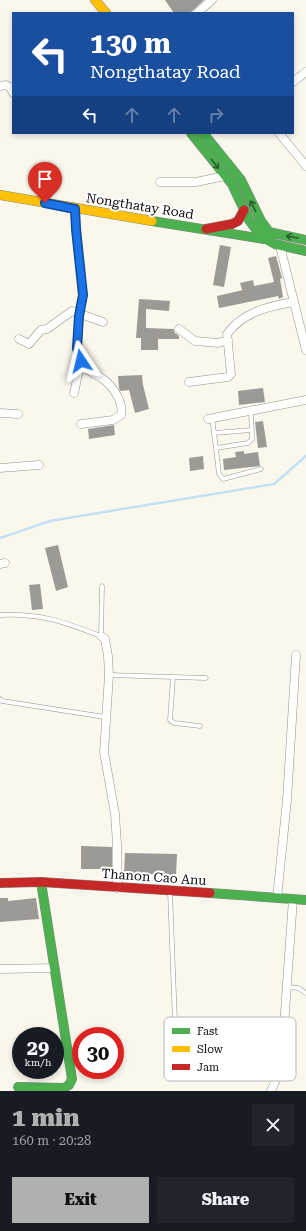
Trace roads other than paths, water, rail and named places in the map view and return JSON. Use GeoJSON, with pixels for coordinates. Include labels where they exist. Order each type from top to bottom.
{"type":"FeatureCollection","features":[{"type":"Feature","properties":{"kind":"street"},"geometry":{"type":"LineString","coordinates":[[84,0],[94,12]]}},
{"type":"Feature","properties":{"kind":"street"},"geometry":{"type":"LineString","coordinates":[[95,0],[105,12]]}},
{"type":"Feature","properties":{"kind":"street"},"geometry":{"type":"LineString","coordinates":[[199,12],[212,0]]}},
{"type":"Feature","properties":{"kind":"street"},"geometry":{"type":"LineString","coordinates":[[294,81],[306,72]]}},
{"type":"Feature","properties":{"kind":"street"},"geometry":{"type":"LineString","coordinates":[[0,86],[6,85],[12,90]]}},
{"type":"Feature","properties":{"kind":"street"},"geometry":{"type":"LineString","coordinates":[[192,134],[233,185],[253,227],[280,246],[306,252]]}},
{"type":"Feature","properties":{"kind":"street"},"geometry":{"type":"LineString","coordinates":[[204,134],[241,180],[261,221],[266,235]]}},
{"type":"Feature","properties":{"kind":"street"},"geometry":{"type":"LineString","coordinates":[[280,134],[306,166]]}},
{"type":"Feature","properties":{"kind":"street"},"geometry":{"type":"LineString","coordinates":[[160,182],[196,182],[225,176]]}},
{"type":"Feature","properties":{"kind":"street","name":"Nongthatay Road"},"geometry":{"type":"LineString","coordinates":[[0,195],[75,209],[206,229]]}},
{"type":"Feature","properties":{"kind":"street"},"geometry":{"type":"LineString","coordinates":[[75,209],[83,295],[77,348],[81,361],[88,370],[104,380],[118,396],[122,412],[118,418],[113,420],[81,424]]}},
{"type":"Feature","properties":{"kind":"street"},"geometry":{"type":"LineString","coordinates":[[206,229],[232,224],[238,221],[244,210]]}},
{"type":"Feature","properties":{"kind":"street"},"geometry":{"type":"LineString","coordinates":[[206,229],[239,230],[253,227],[261,221]]}},
{"type":"Feature","properties":{"kind":"street"},"geometry":{"type":"LineString","coordinates":[[206,229],[306,240]]}},
{"type":"Feature","properties":{"kind":"street"},"geometry":{"type":"LineString","coordinates":[[280,246],[304,335],[306,350]]}},
{"type":"Feature","properties":{"kind":"street"},"geometry":{"type":"LineString","coordinates":[[189,382],[228,377],[231,374],[227,334],[233,326],[251,314],[273,305],[294,302]]}},
{"type":"Feature","properties":{"kind":"street"},"geometry":{"type":"LineString","coordinates":[[19,339],[29,344],[41,330],[47,330],[71,311],[103,322]]}},
{"type":"Feature","properties":{"kind":"street"},"geometry":{"type":"LineString","coordinates":[[179,329],[195,341],[218,343],[228,340]]}},
{"type":"Feature","properties":{"kind":"street"},"geometry":{"type":"LineString","coordinates":[[74,393],[81,361]]}},
{"type":"Feature","properties":{"kind":"street"},"geometry":{"type":"LineString","coordinates":[[210,418],[306,400]]}},
{"type":"Feature","properties":{"kind":"street"},"geometry":{"type":"LineString","coordinates":[[0,413],[18,414]]}},
{"type":"Feature","properties":{"kind":"street"},"geometry":{"type":"LineString","coordinates":[[0,468],[39,465]]}},
{"type":"Feature","properties":{"kind":"street"},"geometry":{"type":"LineString","coordinates":[[101,636],[105,639],[109,675],[105,717],[104,752],[115,814],[117,844],[116,888]]}},
{"type":"Feature","properties":{"kind":"street"},"geometry":{"type":"LineString","coordinates":[[277,898],[287,792],[296,654]]}},
{"type":"Feature","properties":{"kind":"street"},"geometry":{"type":"LineString","coordinates":[[18,1087],[62,1088],[72,1082],[41,882]]}},
{"type":"Feature","properties":{"kind":"street","name":"Thanon Cao Anu"},"geometry":{"type":"LineString","coordinates":[[0,883],[41,882],[306,900]]}},
{"type":"Feature","properties":{"kind":"street"},"geometry":{"type":"LineString","coordinates":[[285,1017],[293,899]]}},
{"type":"Feature","properties":{"kind":"street"},"geometry":{"type":"LineString","coordinates":[[0,969],[55,968]]}},
{"type":"Feature","properties":{"kind":"street"},"geometry":{"type":"LineString","coordinates":[[271,1091],[275,1081]]}},
{"type":"Feature","properties":{"kind":"lane"},"geometry":{"type":"LineString","coordinates":[[216,448],[250,443],[252,440],[251,411]]}},
{"type":"Feature","properties":{"kind":"lane"},"geometry":{"type":"LineString","coordinates":[[210,418],[214,433],[219,474],[223,479],[261,469]]}},
{"type":"Feature","properties":{"kind":"lane"},"geometry":{"type":"LineString","coordinates":[[214,433],[252,430]]}},
{"type":"Feature","properties":{"kind":"lane"},"geometry":{"type":"LineString","coordinates":[[0,615],[20,614],[45,617],[70,624],[101,636],[102,586]]}},
{"type":"Feature","properties":{"kind":"lane"},"geometry":{"type":"LineString","coordinates":[[109,675],[206,678]]}},
{"type":"Feature","properties":{"kind":"lane"},"geometry":{"type":"LineString","coordinates":[[173,677],[170,720],[174,723],[200,726]]}},
{"type":"Feature","properties":{"kind":"lane"},"geometry":{"type":"LineString","coordinates":[[0,698],[2,701],[105,717]]}},
{"type":"Feature","properties":{"kind":"lane"},"geometry":{"type":"LineString","coordinates":[[170,891],[175,1017]]}},
{"type":"Feature","properties":{"kind":"lane"},"geometry":{"type":"LineString","coordinates":[[288,987],[298,988],[306,993]]}},
{"type":"Feature","properties":{"kind":"waterway"},"geometry":{"type":"LineString","coordinates":[[0,538],[50,521],[274,484],[306,456]]}}]}
